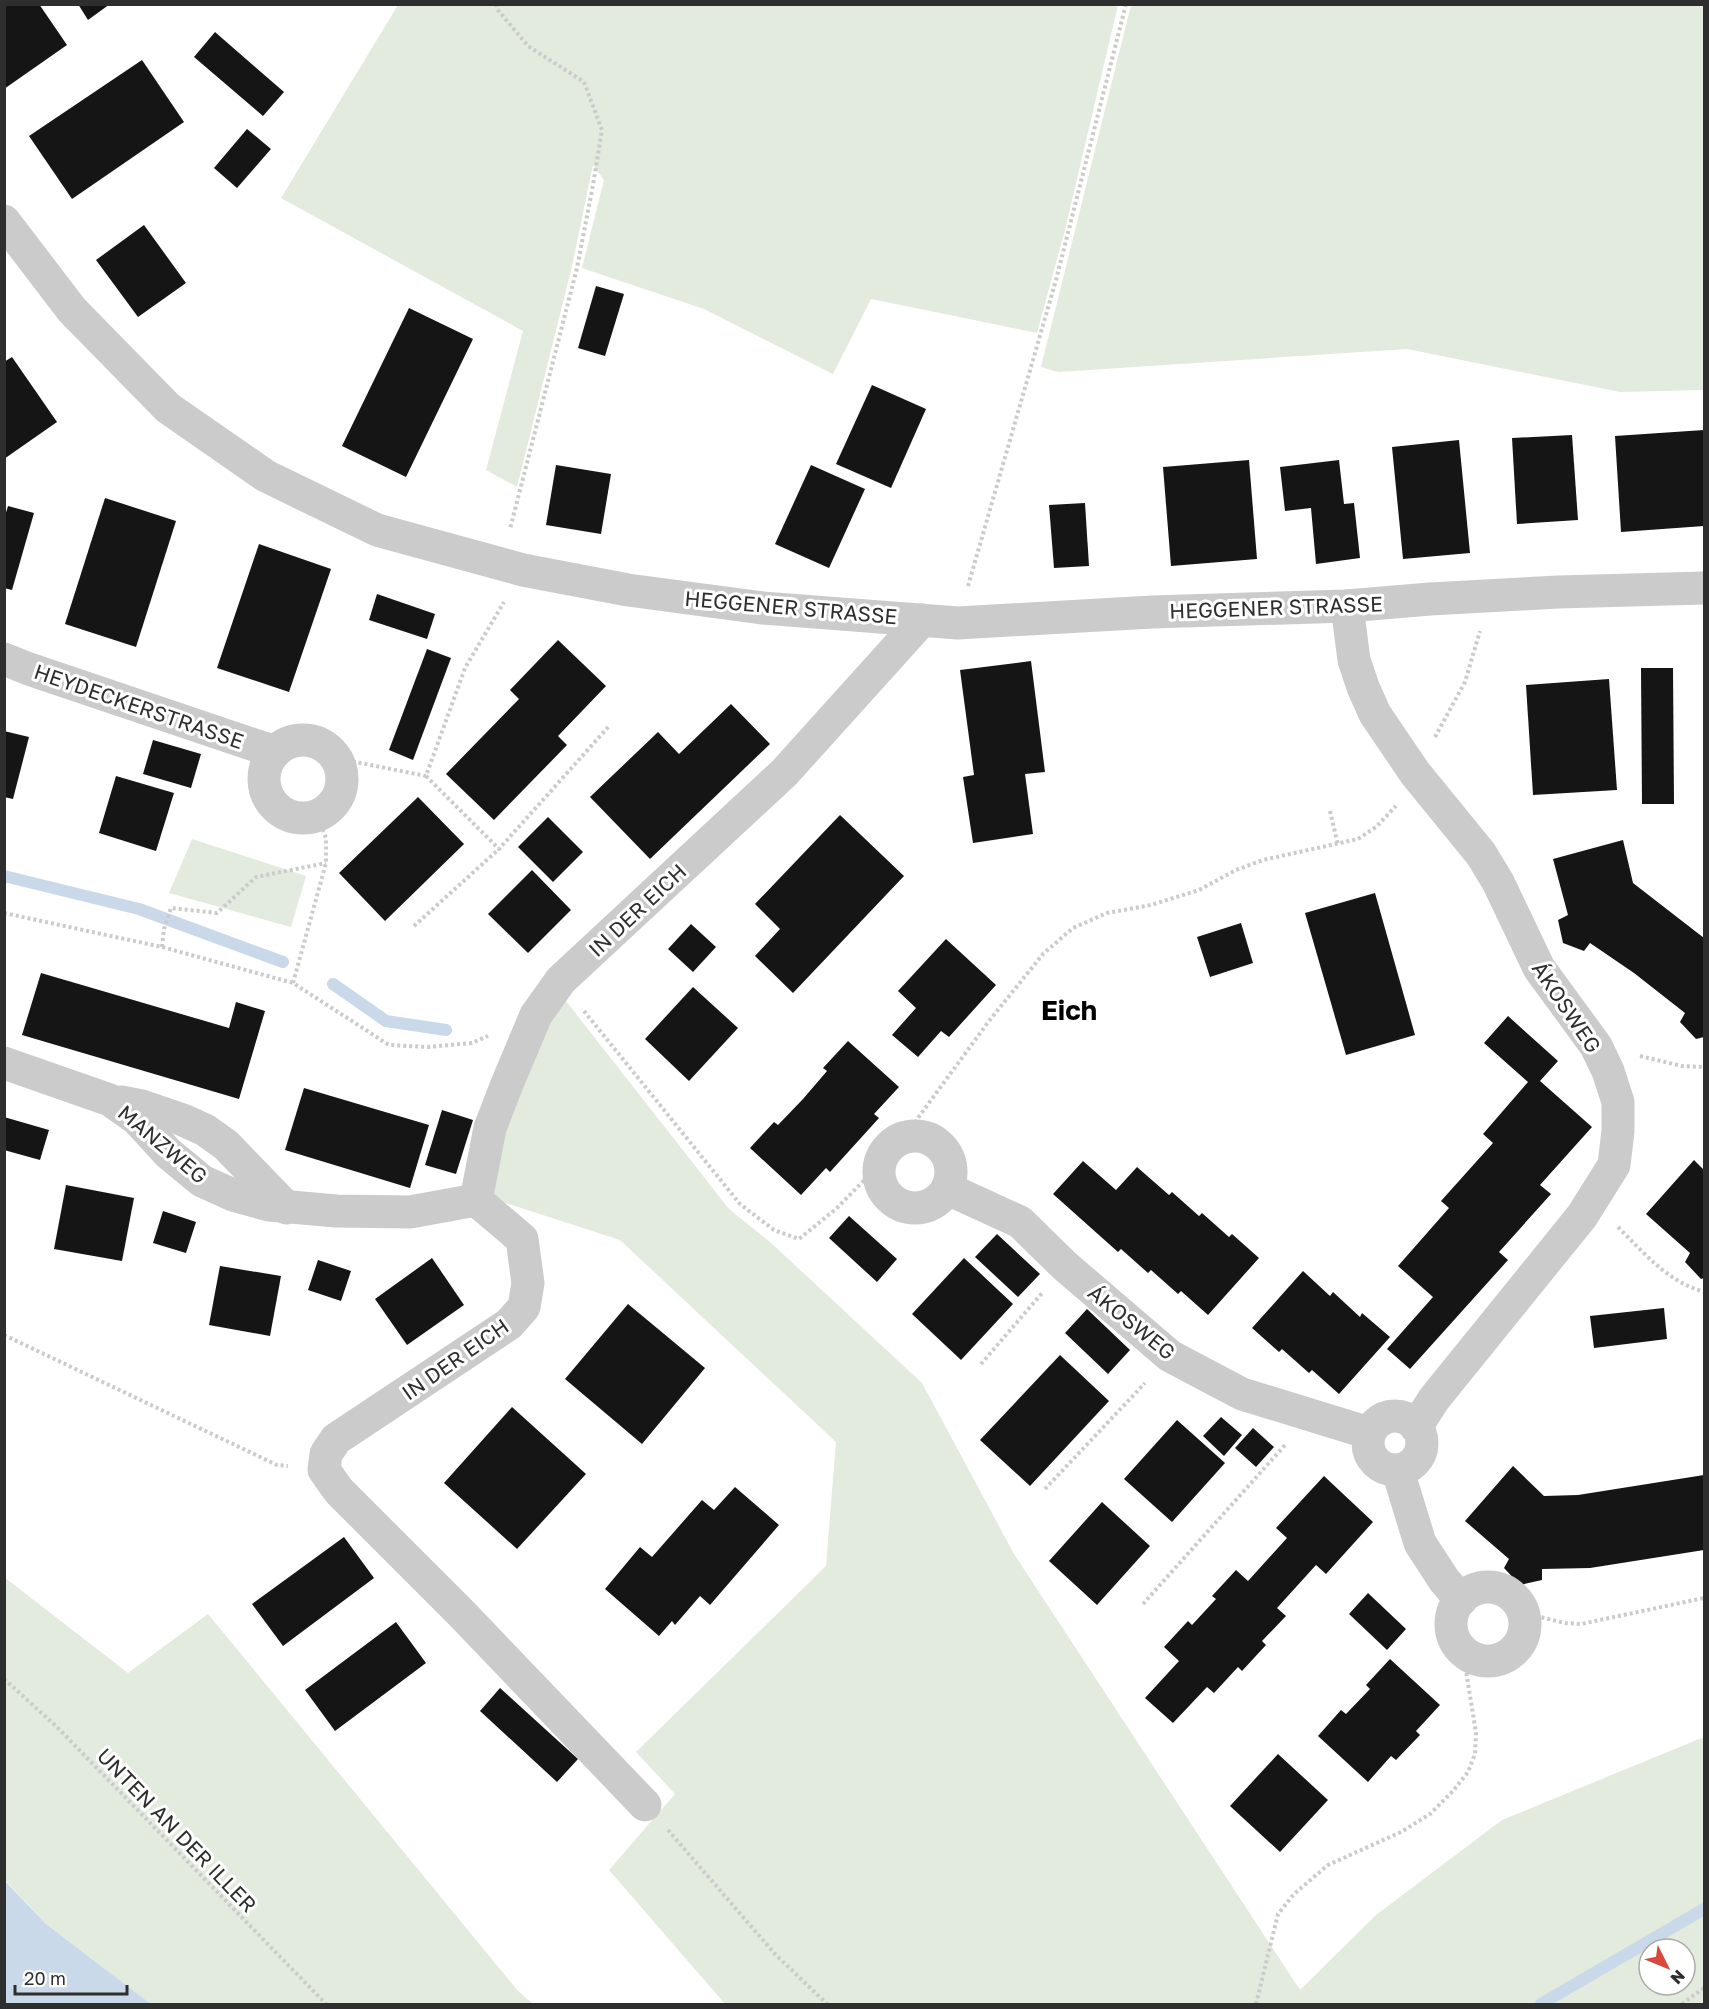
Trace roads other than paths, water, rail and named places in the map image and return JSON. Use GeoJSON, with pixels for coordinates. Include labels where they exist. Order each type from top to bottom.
{"type":"FeatureCollection","features":[{"type":"Feature","properties":{"kind":"street","name":"HEGGENER STRASSE"},"geometry":{"type":"LineString","coordinates":[[4,220],[72,310],[168,408],[266,476],[377,530],[512,567],[628,590],[762,608],[957,623],[1152,612],[1347,606],[1491,595],[1704,588]]}},
{"type":"Feature","properties":{"kind":"street","name":"ÁKOSWEG"},"geometry":{"type":"LineString","coordinates":[[1347,606],[1354,660],[1375,714],[1415,773],[1481,854],[1498,882],[1539,968],[1596,1046],[1608,1071],[1618,1102],[1618,1131],[1614,1165],[1592,1201],[1434,1399],[1416,1426]]}},
{"type":"Feature","properties":{"kind":"street","name":"IN DER EICH"},"geometry":{"type":"LineString","coordinates":[[645,1805],[461,1613],[339,1491],[324,1470],[326,1454],[336,1439],[509,1324],[524,1307],[528,1283],[522,1239],[476,1200],[490,1128],[536,1015],[561,980],[784,773],[922,620]]}},
{"type":"Feature","properties":{"kind":"street","name":"HEYDECKERSTRASSE"},"geometry":{"type":"LineString","coordinates":[[4,658],[29,669],[275,752]]}},
{"type":"Feature","properties":{"kind":"street","name":"HEYDECKERSTRASSE"},"geometry":{"type":"LineString","coordinates":[[307,740],[328,749],[341,771],[341,784],[337,797],[329,807],[317,815],[304,818],[291,816],[271,801],[265,788],[264,776],[267,763],[275,752],[284,745],[307,740]]}},
{"type":"Feature","properties":{"kind":"street","name":"MANZWEG"},"geometry":{"type":"LineString","coordinates":[[4,1063],[110,1100],[137,1119],[168,1153],[202,1181],[233,1195],[286,1208],[336,1211],[410,1212],[476,1200]]}},
{"type":"Feature","properties":{"kind":"street"},"geometry":{"type":"LineString","coordinates":[[916,1135],[929,1138],[948,1153],[952,1172],[948,1189],[931,1205],[908,1208],[897,1204],[888,1197],[879,1176],[884,1152],[904,1137],[916,1135]]}},
{"type":"Feature","properties":{"kind":"street","name":"ÁKOSWEG"},"geometry":{"type":"LineString","coordinates":[[948,1189],[1020,1222],[1065,1266],[1170,1356],[1242,1394],[1369,1433]]}},
{"type":"Feature","properties":{"kind":"street"},"geometry":{"type":"LineString","coordinates":[[1391,1416],[1409,1420],[1416,1426],[1421,1435],[1422,1444],[1415,1462],[1408,1468],[1398,1471],[1390,1471],[1376,1464],[1368,1449],[1369,1433],[1374,1425],[1391,1416]]}},
{"type":"Feature","properties":{"kind":"street"},"geometry":{"type":"LineString","coordinates":[[1398,1471],[1420,1543],[1444,1580],[1461,1600]]}},
{"type":"Feature","properties":{"kind":"street"},"geometry":{"type":"LineString","coordinates":[[1480,1588],[1502,1590],[1511,1595],[1524,1613],[1525,1626],[1522,1639],[1515,1649],[1506,1657],[1484,1661],[1463,1652],[1452,1632],[1454,1609],[1461,1600],[1480,1588]]}},
{"type":"Feature","properties":{"kind":"water"},"geometry":{"type":"Polygon","coordinates":[[[4,1880],[46,1924],[151,2004],[5,2004],[4,1880]]]}},
{"type":"Feature","properties":{"kind":"waterway"},"geometry":{"type":"LineString","coordinates":[[4,876],[139,909],[283,962]]}},
{"type":"Feature","properties":{"kind":"waterway"},"geometry":{"type":"LineString","coordinates":[[333,984],[386,1021],[446,1030]]}},
{"type":"Feature","properties":{"kind":"waterway"},"geometry":{"type":"LineString","coordinates":[[1541,2004],[1704,1909]]}},
{"type":"Feature","properties":{"kind":"district","name":"Eich"},"geometry":{"type":"Point","coordinates":[1069,1010]}}]}
